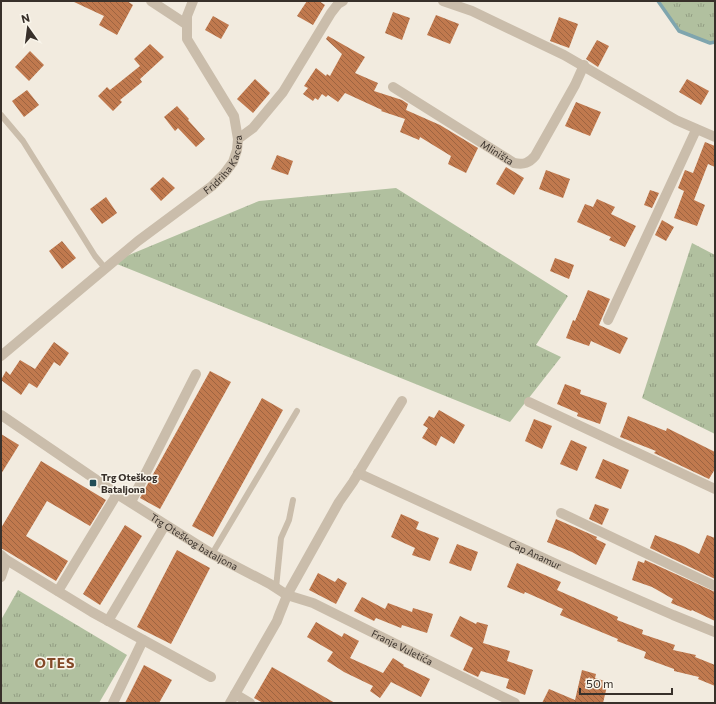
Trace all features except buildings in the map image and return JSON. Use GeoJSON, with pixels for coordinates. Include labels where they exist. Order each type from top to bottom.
{"type":"FeatureCollection","features":[{"type":"Feature","properties":{"kind":"street"},"geometry":{"type":"LineString","coordinates":[[151,1],[186,24]]}},
{"type":"Feature","properties":{"kind":"street","name":"Fridriha Kacera"},"geometry":{"type":"LineString","coordinates":[[1,356],[138,241],[212,186],[233,162],[237,150],[238,139],[234,116],[188,39],[186,24],[189,10],[193,1]]}},
{"type":"Feature","properties":{"kind":"street"},"geometry":{"type":"LineString","coordinates":[[238,139],[253,128],[283,92],[331,13],[338,4],[343,1]]}},
{"type":"Feature","properties":{"kind":"street"},"geometry":{"type":"LineString","coordinates":[[443,1],[472,11],[584,65],[676,120],[715,137]]}},
{"type":"Feature","properties":{"kind":"street","name":"Mliništa"},"geometry":{"type":"LineString","coordinates":[[393,87],[514,163],[520,164],[527,163],[535,156],[575,85],[584,65]]}},
{"type":"Feature","properties":{"kind":"street"},"geometry":{"type":"LineString","coordinates":[[608,320],[696,130]]}},
{"type":"Feature","properties":{"kind":"street"},"geometry":{"type":"LineString","coordinates":[[130,502],[196,374]]}},
{"type":"Feature","properties":{"kind":"street"},"geometry":{"type":"LineString","coordinates":[[230,703],[277,621],[279,613],[285,604],[287,595],[339,502],[402,401]]}},
{"type":"Feature","properties":{"kind":"street"},"geometry":{"type":"LineString","coordinates":[[530,402],[715,489]]}},
{"type":"Feature","properties":{"kind":"street","name":"Trg Oteškog bataljona"},"geometry":{"type":"LineString","coordinates":[[1,415],[165,525],[212,554],[287,595]]}},
{"type":"Feature","properties":{"kind":"street","name":"Cap Anamur"},"geometry":{"type":"LineString","coordinates":[[358,473],[572,571],[715,632]]}},
{"type":"Feature","properties":{"kind":"street"},"geometry":{"type":"LineString","coordinates":[[58,591],[117,494]]}},
{"type":"Feature","properties":{"kind":"street"},"geometry":{"type":"LineString","coordinates":[[561,512],[715,586]]}},
{"type":"Feature","properties":{"kind":"street"},"geometry":{"type":"LineString","coordinates":[[108,621],[165,525]]}},
{"type":"Feature","properties":{"kind":"street"},"geometry":{"type":"LineString","coordinates":[[3,557],[108,621],[211,677]]}},
{"type":"Feature","properties":{"kind":"street"},"geometry":{"type":"LineString","coordinates":[[1,577],[5,565],[3,557]]}},
{"type":"Feature","properties":{"kind":"street","name":"Franje Vuletića"},"geometry":{"type":"LineString","coordinates":[[287,595],[313,603],[515,703]]}},
{"type":"Feature","properties":{"kind":"street"},"geometry":{"type":"LineString","coordinates":[[113,703],[143,640]]}},
{"type":"Feature","properties":{"kind":"street"},"geometry":{"type":"LineString","coordinates":[[235,694],[250,703]]}},
{"type":"Feature","properties":{"kind":"lane"},"geometry":{"type":"LineString","coordinates":[[1,115],[23,140],[91,249],[105,268]]}},
{"type":"Feature","properties":{"kind":"lane"},"geometry":{"type":"LineString","coordinates":[[212,554],[297,411]]}},
{"type":"Feature","properties":{"kind":"lane"},"geometry":{"type":"LineString","coordinates":[[276,588],[281,538],[289,520],[293,500]]}},
{"type":"Feature","properties":{"kind":"green space"},"geometry":{"type":"Polygon","coordinates":[[[658,1],[715,1],[715,42],[710,43],[679,31],[658,1]]]}},
{"type":"Feature","properties":{"kind":"green space"},"geometry":{"type":"Polygon","coordinates":[[[396,188],[568,296],[536,345],[561,357],[510,422],[112,262],[259,201],[396,188]]]}},
{"type":"Feature","properties":{"kind":"green space"},"geometry":{"type":"Polygon","coordinates":[[[692,243],[715,255],[715,434],[642,398],[692,243]]]}},
{"type":"Feature","properties":{"kind":"green space"},"geometry":{"type":"Polygon","coordinates":[[[18,590],[127,655],[99,703],[1,703],[1,620],[18,590]]]}},
{"type":"Feature","properties":{"kind":"waterway"},"geometry":{"type":"LineString","coordinates":[[658,1],[679,31],[710,43],[715,42]]}},
{"type":"Feature","properties":{"kind":"place","name":"Trg Oteškog Bataljona"},"geometry":{"type":"Point","coordinates":[93,483]}},
{"type":"Feature","properties":{"kind":"district","name":"OTES"},"geometry":{"type":"Point","coordinates":[55,663]}}]}
